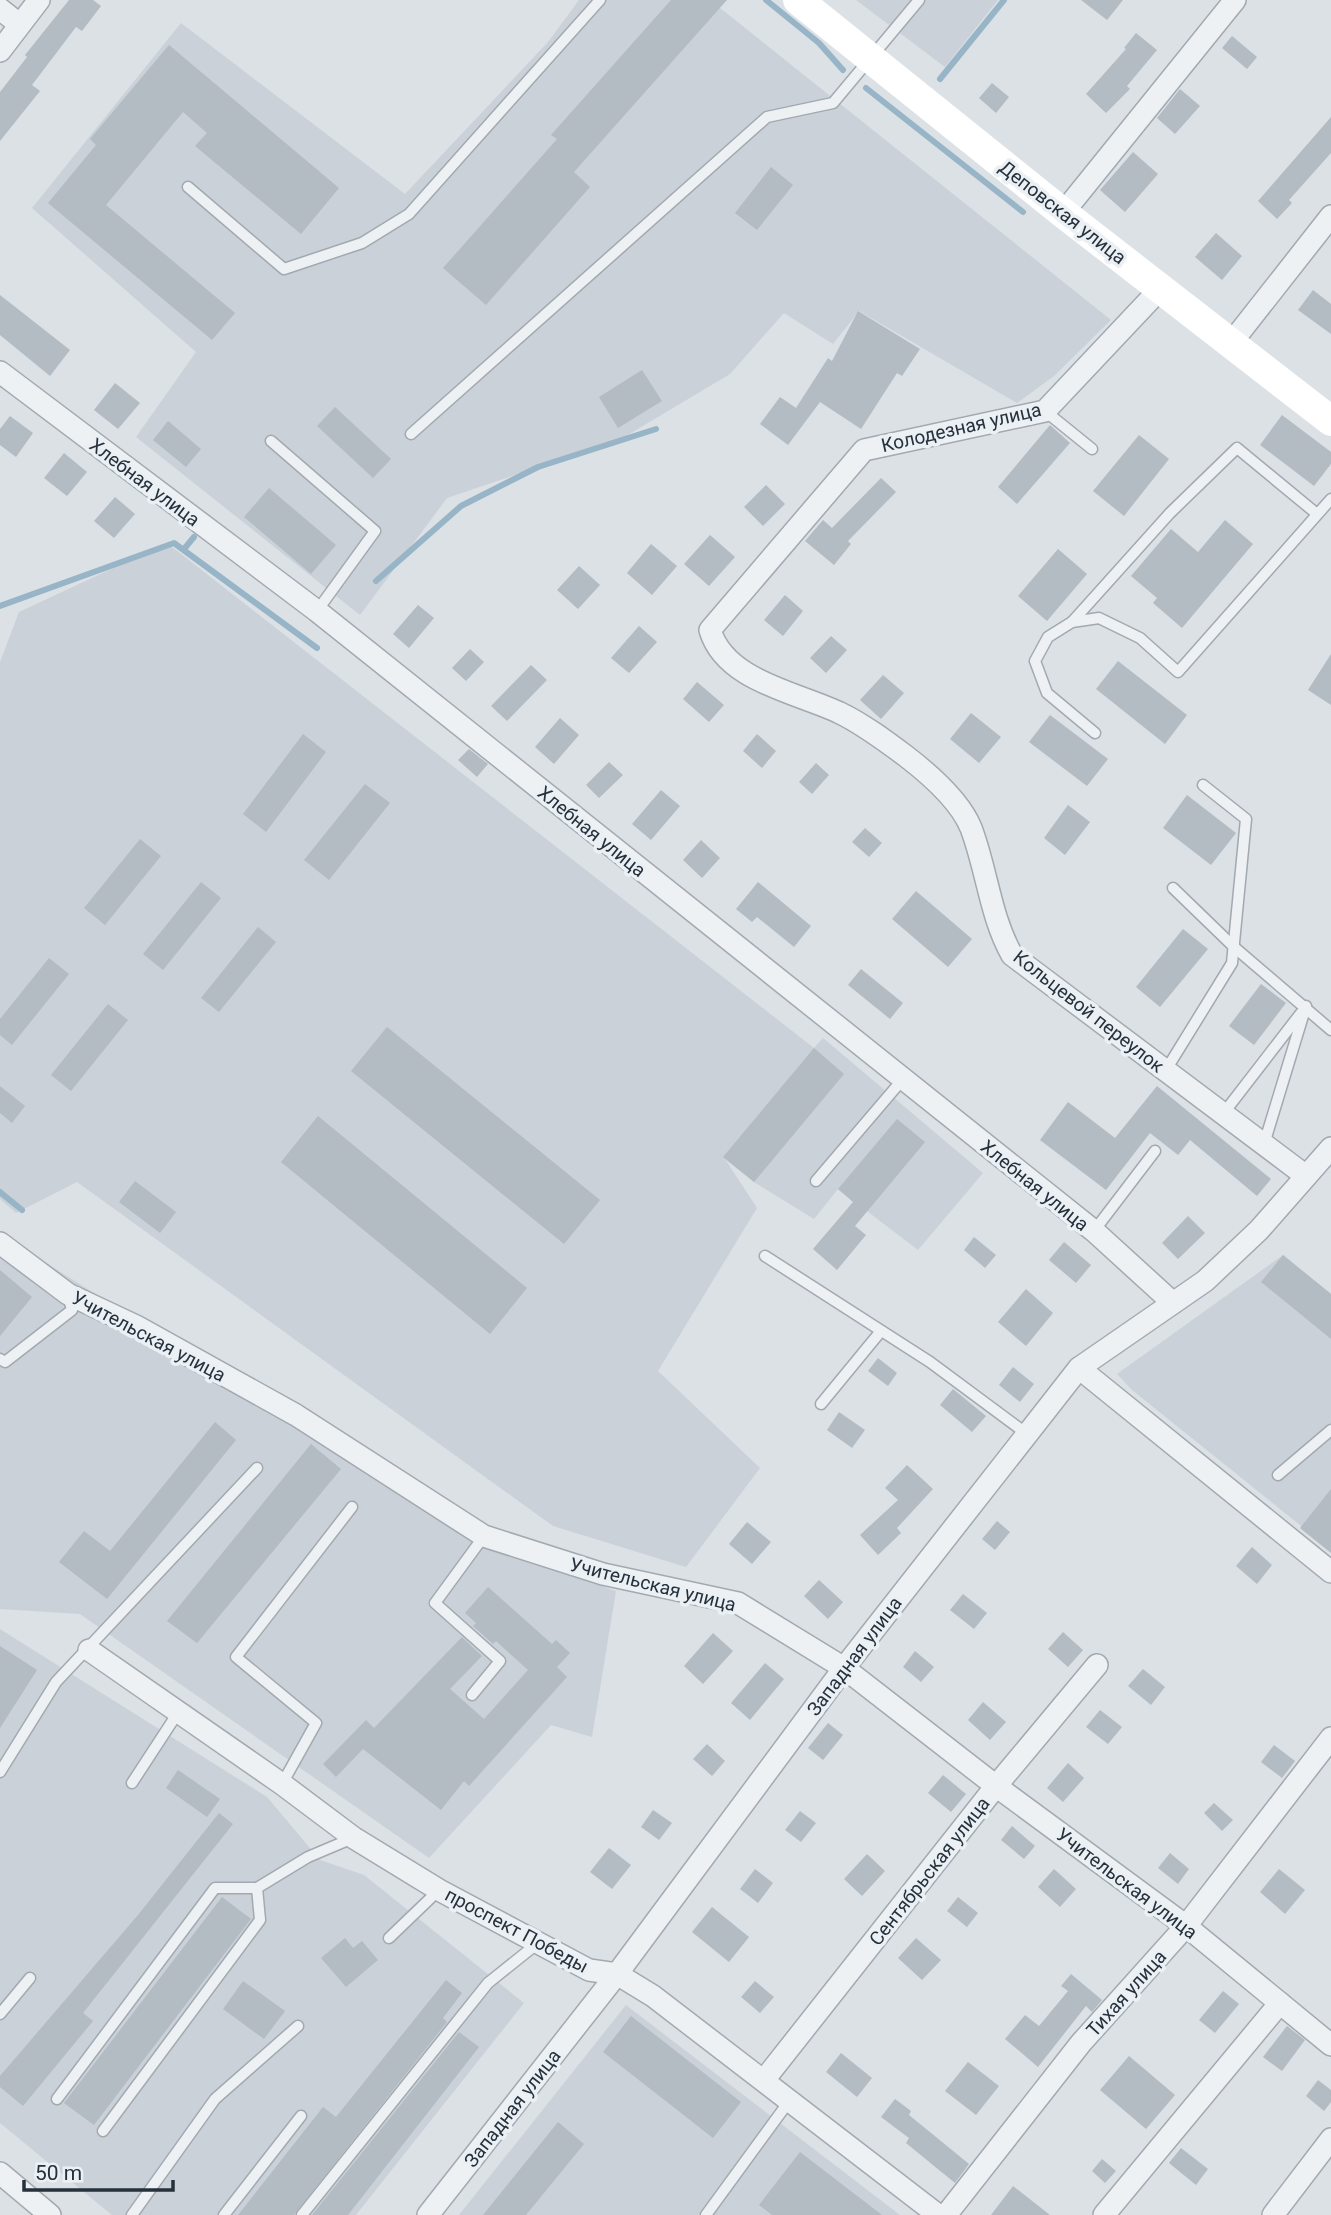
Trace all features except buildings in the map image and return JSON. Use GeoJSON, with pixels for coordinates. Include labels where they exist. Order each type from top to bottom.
{"type":"FeatureCollection","features":[{"type":"Feature","properties":{"kind":"street"},"geometry":{"type":"LineString","coordinates":[[0,51],[38,0]]}},
{"type":"Feature","properties":{"kind":"street","name":"Деповская улица"},"geometry":{"type":"LineString","coordinates":[[798,0],[1063,213],[1331,421]]}},
{"type":"Feature","properties":{"kind":"street"},"geometry":{"type":"LineString","coordinates":[[1063,213],[1235,0]]}},
{"type":"Feature","properties":{"kind":"street"},"geometry":{"type":"LineString","coordinates":[[0,9],[19,24]]}},
{"type":"Feature","properties":{"kind":"street"},"geometry":{"type":"LineString","coordinates":[[1232,342],[1331,216]]}},
{"type":"Feature","properties":{"kind":"street","name":"Колодезная улица"},"geometry":{"type":"LineString","coordinates":[[710,630],[864,450],[1045,411],[1161,288]]}},
{"type":"Feature","properties":{"kind":"street","name":"Хлебная улица"},"geometry":{"type":"LineString","coordinates":[[0,372],[317,611],[1094,1231],[1173,1303]]}},
{"type":"Feature","properties":{"kind":"street","name":"Кольцевой переулок"},"geometry":{"type":"LineString","coordinates":[[710,630],[715,648],[737,669],[842,714],[908,758],[947,794],[970,826],[1001,936],[1012,955],[1306,1177]]}},
{"type":"Feature","properties":{"kind":"street","name":"Западная улица"},"geometry":{"type":"LineString","coordinates":[[428,2215],[617,1974],[844,1668],[1079,1368],[1205,1281],[1259,1230],[1331,1148]]}},
{"type":"Feature","properties":{"kind":"street","name":"Учительская улица"},"geometry":{"type":"LineString","coordinates":[[0,1243],[68,1294],[136,1326],[296,1415],[484,1536],[603,1574],[738,1603],[844,1668],[996,1786],[1186,1926],[1331,2045]]}},
{"type":"Feature","properties":{"kind":"street"},"geometry":{"type":"LineString","coordinates":[[1079,1368],[1331,1572]]}},
{"type":"Feature","properties":{"kind":"street","name":"проспект Победы"},"geometry":{"type":"LineString","coordinates":[[89,1650],[282,1784],[354,1838],[439,1890],[589,1970],[617,1974],[653,1996],[938,2215]]}},
{"type":"Feature","properties":{"kind":"street","name":"Сентябрьская улица"},"geometry":{"type":"LineString","coordinates":[[764,2080],[996,1786],[1097,1665]]}},
{"type":"Feature","properties":{"kind":"street","name":"Тихая улица"},"geometry":{"type":"LineString","coordinates":[[946,2215],[1082,2043],[1186,1926],[1331,1738]]}},
{"type":"Feature","properties":{"kind":"street"},"geometry":{"type":"LineString","coordinates":[[1104,2215],[1280,2003]]}},
{"type":"Feature","properties":{"kind":"street"},"geometry":{"type":"LineString","coordinates":[[1273,2215],[1331,2139]]}},
{"type":"Feature","properties":{"kind":"street"},"geometry":{"type":"LineString","coordinates":[[0,2173],[50,2215]]}},
{"type":"Feature","properties":{"kind":"lane"},"geometry":{"type":"LineString","coordinates":[[188,187],[284,269],[362,243],[408,214],[600,0]]}},
{"type":"Feature","properties":{"kind":"lane"},"geometry":{"type":"LineString","coordinates":[[411,434],[767,117],[833,103],[919,0]]}},
{"type":"Feature","properties":{"kind":"lane"},"geometry":{"type":"LineString","coordinates":[[1045,411],[1092,449]]}},
{"type":"Feature","properties":{"kind":"lane"},"geometry":{"type":"LineString","coordinates":[[271,441],[375,531],[317,611]]}},
{"type":"Feature","properties":{"kind":"lane"},"geometry":{"type":"LineString","coordinates":[[1095,733],[1047,693],[1035,661],[1048,637],[1072,622],[1170,513],[1237,448],[1317,514]]}},
{"type":"Feature","properties":{"kind":"lane"},"geometry":{"type":"LineString","coordinates":[[1072,622],[1099,618],[1140,638],[1178,672],[1331,499]]}},
{"type":"Feature","properties":{"kind":"lane"},"geometry":{"type":"LineString","coordinates":[[1166,1070],[1232,963],[1246,819],[1203,785]]}},
{"type":"Feature","properties":{"kind":"lane"},"geometry":{"type":"LineString","coordinates":[[1173,887],[1234,947],[1331,1030]]}},
{"type":"Feature","properties":{"kind":"lane"},"geometry":{"type":"LineString","coordinates":[[1223,1114],[1306,1006]]}},
{"type":"Feature","properties":{"kind":"lane"},"geometry":{"type":"LineString","coordinates":[[1264,1144],[1306,1006]]}},
{"type":"Feature","properties":{"kind":"lane"},"geometry":{"type":"LineString","coordinates":[[816,1181],[903,1079]]}},
{"type":"Feature","properties":{"kind":"lane"},"geometry":{"type":"LineString","coordinates":[[1094,1231],[1155,1151]]}},
{"type":"Feature","properties":{"kind":"lane"},"geometry":{"type":"LineString","coordinates":[[765,1256],[930,1362],[1027,1434]]}},
{"type":"Feature","properties":{"kind":"lane"},"geometry":{"type":"LineString","coordinates":[[0,1359],[5,1362],[72,1310],[68,1294]]}},
{"type":"Feature","properties":{"kind":"lane"},"geometry":{"type":"LineString","coordinates":[[821,1404],[881,1331]]}},
{"type":"Feature","properties":{"kind":"lane"},"geometry":{"type":"LineString","coordinates":[[1278,1475],[1331,1430]]}},
{"type":"Feature","properties":{"kind":"lane"},"geometry":{"type":"LineString","coordinates":[[0,1772],[56,1682],[89,1650],[257,1468]]}},
{"type":"Feature","properties":{"kind":"lane"},"geometry":{"type":"LineString","coordinates":[[282,1784],[316,1723],[236,1657],[352,1507]]}},
{"type":"Feature","properties":{"kind":"lane"},"geometry":{"type":"LineString","coordinates":[[472,1695],[500,1661],[435,1603],[484,1536]]}},
{"type":"Feature","properties":{"kind":"lane"},"geometry":{"type":"LineString","coordinates":[[132,1783],[178,1711]]}},
{"type":"Feature","properties":{"kind":"lane"},"geometry":{"type":"LineString","coordinates":[[57,2099],[215,1888],[257,1888],[308,1857],[354,1838]]}},
{"type":"Feature","properties":{"kind":"lane"},"geometry":{"type":"LineString","coordinates":[[103,2131],[260,1920],[257,1888]]}},
{"type":"Feature","properties":{"kind":"lane"},"geometry":{"type":"LineString","coordinates":[[389,1938],[439,1890]]}},
{"type":"Feature","properties":{"kind":"lane"},"geometry":{"type":"LineString","coordinates":[[302,2215],[488,1983],[538,1943]]}},
{"type":"Feature","properties":{"kind":"lane"},"geometry":{"type":"LineString","coordinates":[[0,2014],[30,1978]]}},
{"type":"Feature","properties":{"kind":"lane"},"geometry":{"type":"LineString","coordinates":[[132,2215],[215,2099],[298,2026]]}},
{"type":"Feature","properties":{"kind":"lane"},"geometry":{"type":"LineString","coordinates":[[706,2215],[790,2100]]}},
{"type":"Feature","properties":{"kind":"lane"},"geometry":{"type":"LineString","coordinates":[[224,2215],[301,2116]]}},
{"type":"Feature","properties":{"kind":"shaded area"},"geometry":{"type":"Polygon","coordinates":[[[579,0],[710,0],[1111,320],[1054,376],[1017,403],[859,311],[833,344],[784,313],[730,374],[621,439],[447,498],[360,615],[136,437],[196,352],[32,208],[181,23],[405,194],[548,42],[579,0]]]}},
{"type":"Feature","properties":{"kind":"shaded area"},"geometry":{"type":"Polygon","coordinates":[[[856,0],[998,0],[945,67],[856,0]]]}},
{"type":"Feature","properties":{"kind":"shaded area"},"geometry":{"type":"Polygon","coordinates":[[[167,543],[814,1048],[823,1038],[983,1173],[918,1250],[838,1189],[814,1219],[754,1182],[725,1159],[757,1208],[658,1371],[760,1468],[686,1567],[553,1526],[77,1182],[16,1213],[0,1199],[0,662],[19,612],[167,543]]]}},
{"type":"Feature","properties":{"kind":"shaded area"},"geometry":{"type":"Polygon","coordinates":[[[0,1234],[309,1428],[465,1538],[616,1591],[592,1737],[551,1725],[429,1858],[80,1614],[0,1609],[0,1234]]]}},
{"type":"Feature","properties":{"kind":"shaded area"},"geometry":{"type":"Polygon","coordinates":[[[1283,1255],[1331,1294],[1331,1550],[1132,1390],[1117,1374],[1283,1255]]]}},
{"type":"Feature","properties":{"kind":"shaded area"},"geometry":{"type":"Polygon","coordinates":[[[0,1629],[267,1797],[320,1860],[364,1875],[524,2003],[356,2215],[112,2215],[0,2123],[0,1629]]]}},
{"type":"Feature","properties":{"kind":"shaded area"},"geometry":{"type":"Polygon","coordinates":[[[626,2005],[900,2215],[459,2215],[626,2005]]]}},
{"type":"Feature","properties":{"kind":"waterway"},"geometry":{"type":"LineString","coordinates":[[766,0],[819,43],[843,70]]}},
{"type":"Feature","properties":{"kind":"waterway"},"geometry":{"type":"LineString","coordinates":[[940,79],[1004,0]]}},
{"type":"Feature","properties":{"kind":"waterway"},"geometry":{"type":"LineString","coordinates":[[866,88],[1023,212]]}},
{"type":"Feature","properties":{"kind":"waterway"},"geometry":{"type":"LineString","coordinates":[[376,581],[461,506],[538,467],[656,429]]}},
{"type":"Feature","properties":{"kind":"waterway"},"geometry":{"type":"LineString","coordinates":[[184,549],[194,537]]}},
{"type":"Feature","properties":{"kind":"waterway"},"geometry":{"type":"LineString","coordinates":[[0,606],[174,543],[317,648]]}},
{"type":"Feature","properties":{"kind":"waterway"},"geometry":{"type":"LineString","coordinates":[[0,1192],[22,1210]]}}]}
